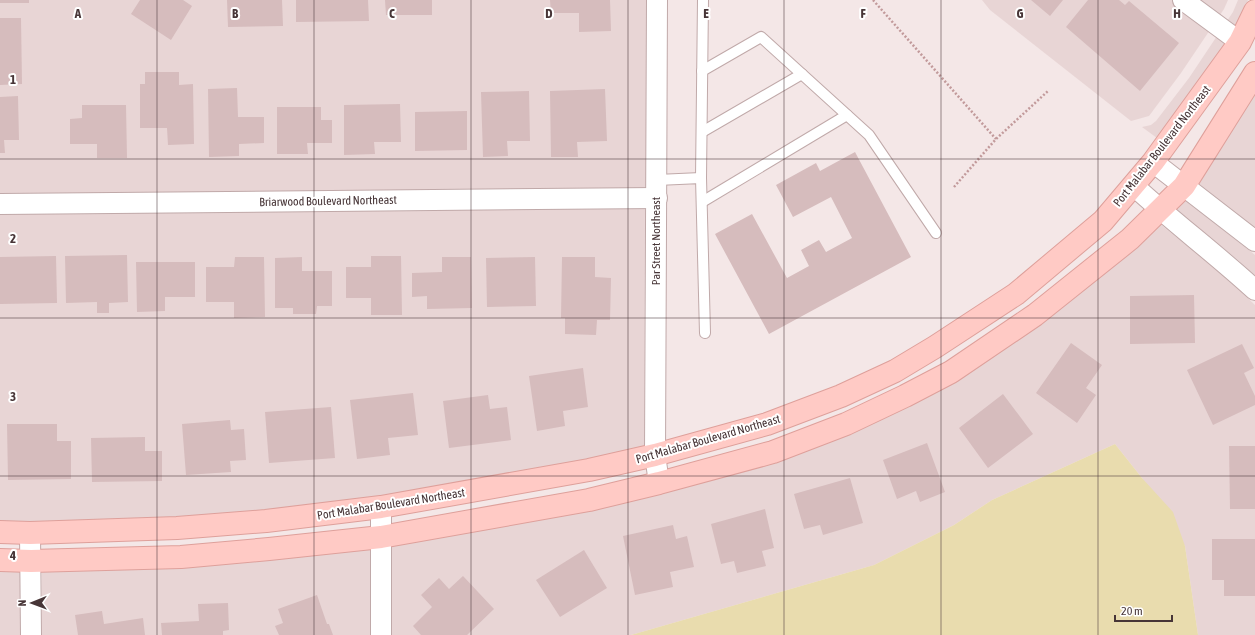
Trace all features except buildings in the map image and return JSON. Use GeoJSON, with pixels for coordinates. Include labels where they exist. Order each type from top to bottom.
{"type":"FeatureCollection","features":[{"type":"Feature","properties":{"kind":"street","name":"Par Street Northeast"},"geometry":{"type":"LineString","coordinates":[[657,0],[655,454],[659,483]]}},
{"type":"Feature","properties":{"kind":"street"},"geometry":{"type":"LineString","coordinates":[[1183,0],[1240,42]]}},
{"type":"Feature","properties":{"kind":"street","name":"Port Malabar Boulevard Northeast"},"geometry":{"type":"LineString","coordinates":[[0,532],[30,533],[177,528],[266,521],[380,507],[589,470],[767,424],[840,396],[895,371],[935,347],[1016,294],[1103,221],[1153,162],[1240,42],[1255,11]]}},
{"type":"Feature","properties":{"kind":"street"},"geometry":{"type":"LineString","coordinates":[[0,560],[31,561],[181,557],[381,537],[589,500],[659,483],[773,452],[846,424],[905,396],[950,372],[1035,315],[1130,239],[1184,186],[1255,73]]}},
{"type":"Feature","properties":{"kind":"street"},"geometry":{"type":"LineString","coordinates":[[1153,162],[1255,241]]}},
{"type":"Feature","properties":{"kind":"street"},"geometry":{"type":"LineString","coordinates":[[1134,186],[1160,210],[1231,267],[1255,290]]}},
{"type":"Feature","properties":{"kind":"street","name":"Briarwood Boulevard Northeast"},"geometry":{"type":"LineString","coordinates":[[0,204],[657,189]]}},
{"type":"Feature","properties":{"kind":"street"},"geometry":{"type":"LineString","coordinates":[[380,507],[381,635]]}},
{"type":"Feature","properties":{"kind":"street"},"geometry":{"type":"LineString","coordinates":[[30,533],[31,635]]}},
{"type":"Feature","properties":{"kind":"lane"},"geometry":{"type":"LineString","coordinates":[[703,0],[701,178],[705,333]]}},
{"type":"Feature","properties":{"kind":"lane"},"geometry":{"type":"LineString","coordinates":[[702,71],[761,37],[869,135],[936,233]]}},
{"type":"Feature","properties":{"kind":"lane"},"geometry":{"type":"LineString","coordinates":[[702,132],[802,74]]}},
{"type":"Feature","properties":{"kind":"lane"},"geometry":{"type":"LineString","coordinates":[[702,202],[847,116]]}},
{"type":"Feature","properties":{"kind":"lane"},"geometry":{"type":"LineString","coordinates":[[657,189],[701,178]]}},
{"type":"Feature","properties":{"kind":"path"},"geometry":{"type":"LineString","coordinates":[[873,0],[996,139]]}},
{"type":"Feature","properties":{"kind":"path"},"geometry":{"type":"LineString","coordinates":[[954,187],[996,139],[1048,91]]}},
{"type":"Feature","properties":{"kind":"shaded area"},"geometry":{"type":"Polygon","coordinates":[[[0,0],[646,0],[646,188],[0,194],[0,0]]]}},
{"type":"Feature","properties":{"kind":"shaded area"},"geometry":{"type":"Polygon","coordinates":[[[982,0],[1228,0],[1224,9],[1181,73],[1149,116],[1131,121],[990,10],[982,0]]]}},
{"type":"Feature","properties":{"kind":"shaded area"},"geometry":{"type":"Polygon","coordinates":[[[1238,0],[1248,0],[1230,38],[1157,138],[1142,127],[1151,125],[1156,121],[1189,78],[1233,12],[1238,0]]]}},
{"type":"Feature","properties":{"kind":"shaded area"},"geometry":{"type":"Polygon","coordinates":[[[1255,94],[1255,228],[1198,183],[1255,94]]]}},
{"type":"Feature","properties":{"kind":"shaded area"},"geometry":{"type":"Polygon","coordinates":[[[1185,200],[1255,255],[1255,276],[1238,260],[1175,209],[1185,200]]]}},
{"type":"Feature","properties":{"kind":"shaded area"},"geometry":{"type":"Polygon","coordinates":[[[645,208],[644,447],[586,461],[379,497],[265,512],[176,518],[31,523],[0,522],[0,214],[645,208]]]}},
{"type":"Feature","properties":{"kind":"shaded area"},"geometry":{"type":"Polygon","coordinates":[[[1160,224],[1223,274],[1255,305],[1255,635],[1198,635],[1185,546],[1142,478],[1115,444],[992,500],[954,525],[874,565],[631,635],[392,635],[392,545],[671,491],[850,433],[1160,224]]]}},
{"type":"Feature","properties":{"kind":"shaded area"},"geometry":{"type":"Polygon","coordinates":[[[1115,444],[1142,478],[1173,512],[1185,546],[1198,635],[631,635],[874,565],[954,525],[992,500],[1115,444]]]}},
{"type":"Feature","properties":{"kind":"shaded area"},"geometry":{"type":"Polygon","coordinates":[[[370,548],[370,635],[42,635],[42,571],[370,548]]]}},
{"type":"Feature","properties":{"kind":"shaded area"},"geometry":{"type":"Polygon","coordinates":[[[0,571],[20,571],[20,635],[0,635],[0,571]]]}}]}
